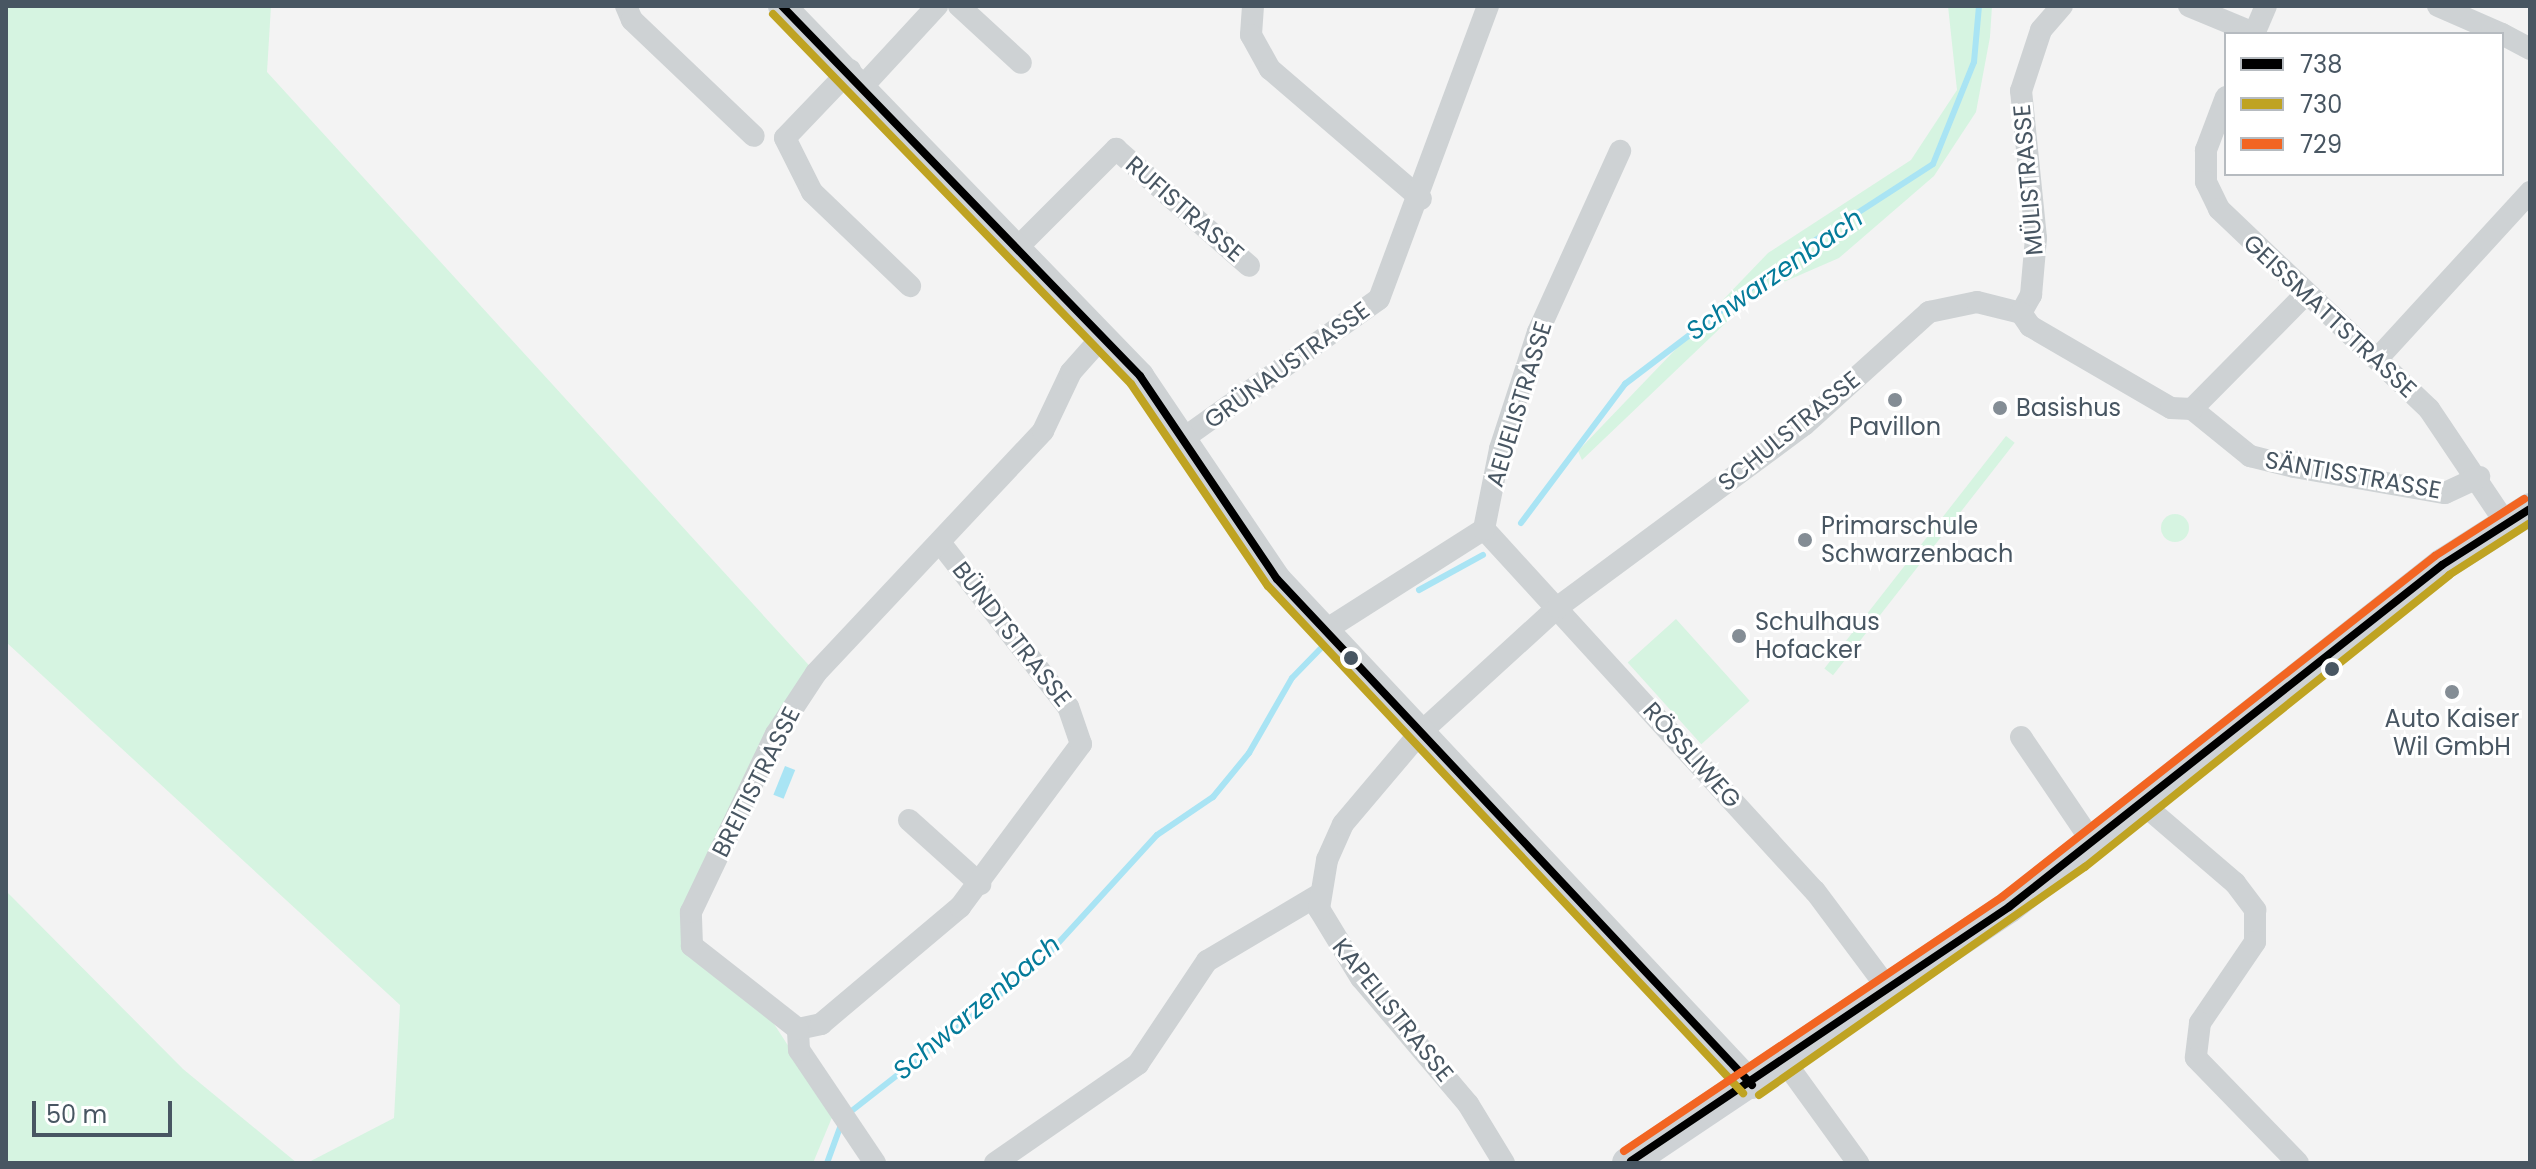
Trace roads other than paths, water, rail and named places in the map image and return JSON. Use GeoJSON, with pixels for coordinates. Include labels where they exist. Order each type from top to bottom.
{"type":"FeatureCollection","features":[{"type":"Feature","properties":{"kind":"main road"},"geometry":{"type":"LineString","coordinates":[[1630,1162],[1752,1085],[2094,845],[2518,516]]}},
{"type":"Feature","properties":{"kind":"street"},"geometry":{"type":"LineString","coordinates":[[626,6],[632,20],[754,136]]}},
{"type":"Feature","properties":{"kind":"street"},"geometry":{"type":"LineString","coordinates":[[782,6],[857,77],[1103,336],[1184,438],[1233,522],[1324,631],[1752,1085]]}},
{"type":"Feature","properties":{"kind":"street"},"geometry":{"type":"LineString","coordinates":[[910,286],[812,192],[785,138],[937,6]]}},
{"type":"Feature","properties":{"kind":"street"},"geometry":{"type":"LineString","coordinates":[[959,6],[1021,63]]}},
{"type":"Feature","properties":{"kind":"street"},"geometry":{"type":"LineString","coordinates":[[1253,6],[1251,35],[1270,69],[1421,199]]}},
{"type":"Feature","properties":{"kind":"street","name":"GRÜNAUSTRASSE"},"geometry":{"type":"LineString","coordinates":[[1184,438],[1379,299],[1421,199],[1488,6]]}},
{"type":"Feature","properties":{"kind":"street","name":"MÜLISTRASSE"},"geometry":{"type":"LineString","coordinates":[[2021,313],[2031,295],[2036,238],[2021,91],[2041,30],[2062,6]]}},
{"type":"Feature","properties":{"kind":"street"},"geometry":{"type":"LineString","coordinates":[[2189,6],[2249,32]]}},
{"type":"Feature","properties":{"kind":"street"},"geometry":{"type":"LineString","coordinates":[[2255,32],[2266,6]]}},
{"type":"Feature","properties":{"kind":"street"},"geometry":{"type":"LineString","coordinates":[[2450,8],[2498,32]]}},
{"type":"Feature","properties":{"kind":"street"},"geometry":{"type":"LineString","coordinates":[[2504,35],[2530,49]]}},
{"type":"Feature","properties":{"kind":"street","name":"GEISSMATTSTRASSE"},"geometry":{"type":"LineString","coordinates":[[2224,102],[2206,150],[2211,196],[2306,294],[2378,358],[2429,409],[2479,477],[2518,516]]}},
{"type":"Feature","properties":{"kind":"street","name":"RUFISTRASSE"},"geometry":{"type":"LineString","coordinates":[[1018,247],[1116,149],[1249,266]]}},
{"type":"Feature","properties":{"kind":"street","name":"AEUELISTRASSE"},"geometry":{"type":"LineString","coordinates":[[1484,529],[1500,449],[1538,332],[1620,151]]}},
{"type":"Feature","properties":{"kind":"street"},"geometry":{"type":"LineString","coordinates":[[2378,358],[2530,192]]}},
{"type":"Feature","properties":{"kind":"street"},"geometry":{"type":"LineString","coordinates":[[2192,409],[2306,294]]}},
{"type":"Feature","properties":{"kind":"street","name":"SCHULSTRASSE"},"geometry":{"type":"LineString","coordinates":[[1420,733],[1558,607],[1804,425],[1929,312],[1977,302],[2021,313],[2030,326],[2159,401],[2192,409]]}},
{"type":"Feature","properties":{"kind":"street","name":"BREITISTRASSE"},"geometry":{"type":"LineString","coordinates":[[798,1029],[700,955],[689,934],[691,912],[776,734],[816,673],[850,630],[942,545],[1043,431],[1071,372],[1103,336]]}},
{"type":"Feature","properties":{"kind":"street","name":"SÄNTISSTRASSE"},"geometry":{"type":"LineString","coordinates":[[2192,409],[2250,456],[2294,467],[2445,493],[2479,477]]}},
{"type":"Feature","properties":{"kind":"street"},"geometry":{"type":"LineString","coordinates":[[1324,631],[1484,529]]}},
{"type":"Feature","properties":{"kind":"street","name":"RÖSSLIWEG"},"geometry":{"type":"LineString","coordinates":[[1484,529],[1815,891],[1889,990]]}},
{"type":"Feature","properties":{"kind":"street","name":"BÜNDTSTRASSE"},"geometry":{"type":"LineString","coordinates":[[798,1029],[821,1024],[980,884],[1068,768],[1081,737],[1068,707],[942,545]]}},
{"type":"Feature","properties":{"kind":"street"},"geometry":{"type":"LineString","coordinates":[[995,1163],[1138,1064],[1207,961],[1317,896],[1343,824],[1420,733]]}},
{"type":"Feature","properties":{"kind":"street"},"geometry":{"type":"LineString","coordinates":[[2021,737],[2094,845]]}},
{"type":"Feature","properties":{"kind":"street"},"geometry":{"type":"LineString","coordinates":[[2144,805],[2235,883],[2255,910],[2255,942],[2200,1023],[2196,1058],[2298,1163]]}},
{"type":"Feature","properties":{"kind":"street"},"geometry":{"type":"LineString","coordinates":[[909,820],[980,884]]}},
{"type":"Feature","properties":{"kind":"street","name":"KAPELLSTRASSE"},"geometry":{"type":"LineString","coordinates":[[1317,896],[1340,949],[1468,1104],[1504,1163]]}},
{"type":"Feature","properties":{"kind":"street"},"geometry":{"type":"LineString","coordinates":[[798,1029],[799,1050],[875,1163]]}},
{"type":"Feature","properties":{"kind":"street"},"geometry":{"type":"LineString","coordinates":[[1785,1062],[1858,1163]]}},
{"type":"Feature","properties":{"kind":"water"},"geometry":{"type":"Polygon","coordinates":[[[785,766],[795,770],[784,799],[773,795],[785,766]]]}},
{"type":"Feature","properties":{"kind":"waterway","name":"Schwarzenbach"},"geometry":{"type":"LineString","coordinates":[[1521,523],[1625,384],[1811,243],[1933,164],[1974,62],[1979,6]]}},
{"type":"Feature","properties":{"kind":"waterway","name":"Schwarzenbach"},"geometry":{"type":"LineString","coordinates":[[1419,590],[1483,555]]}},
{"type":"Feature","properties":{"kind":"waterway","name":"Schwarzenbach"},"geometry":{"type":"LineString","coordinates":[[849,1113],[1040,963],[1157,835],[1213,797],[1249,753],[1292,678],[1325,644]]}},
{"type":"Feature","properties":{"kind":"waterway","name":"Schwarzenbach"},"geometry":{"type":"LineString","coordinates":[[827,1163],[842,1122]]}},
{"type":"Feature","properties":{"kind":"place","name":"Pavillon"},"geometry":{"type":"Point","coordinates":[1895,400]}},
{"type":"Feature","properties":{"kind":"place","name":"Basishus"},"geometry":{"type":"Point","coordinates":[2000,408]}},
{"type":"Feature","properties":{"kind":"place","name":"Primarschule Schwarzenbach"},"geometry":{"type":"Point","coordinates":[1805,540]}},
{"type":"Feature","properties":{"kind":"place","name":"Schulhaus Hofacker"},"geometry":{"type":"Point","coordinates":[1739,636]}},
{"type":"Feature","properties":{"kind":"place","name":"Auto Kaiser Wil GmbH"},"geometry":{"type":"Point","coordinates":[2452,692]}}]}
